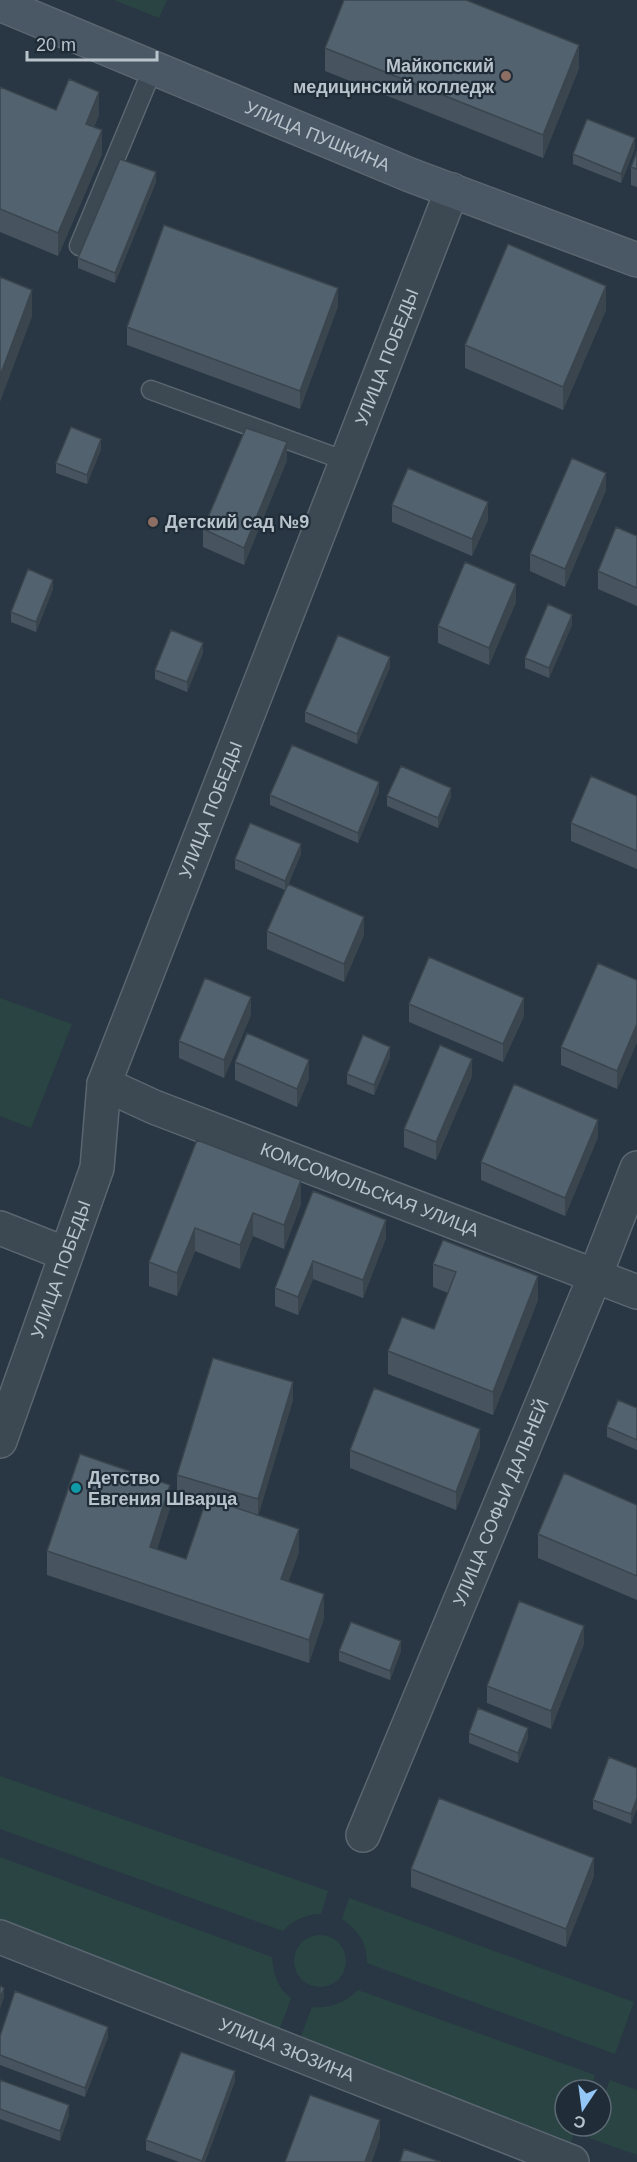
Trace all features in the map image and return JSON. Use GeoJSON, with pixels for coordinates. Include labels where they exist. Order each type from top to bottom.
{"type":"FeatureCollection","features":[{"type":"Feature","properties":{"kind":"main road","name":"УЛИЦА ПУШКИНА"},"geometry":{"type":"LineString","coordinates":[[0,4],[410,175],[637,260]]}},
{"type":"Feature","properties":{"kind":"street","name":"УЛИЦА ПОБЕДЫ"},"geometry":{"type":"LineString","coordinates":[[0,1441],[98,1168],[104,1084],[452,190]]}},
{"type":"Feature","properties":{"kind":"street","name":"КОМСОМОЛЬСКАЯ УЛИЦА"},"geometry":{"type":"LineString","coordinates":[[104,1084],[154,1107],[637,1292]]}},
{"type":"Feature","properties":{"kind":"street","name":"УЛИЦА СОФЬИ ДАЛЬНЕЙ"},"geometry":{"type":"LineString","coordinates":[[363,1835],[595,1276],[637,1168]]}},
{"type":"Feature","properties":{"kind":"street"},"geometry":{"type":"LineString","coordinates":[[0,1228],[66,1254]]}},
{"type":"Feature","properties":{"kind":"street","name":"УЛИЦА ЗЮЗИНА"},"geometry":{"type":"LineString","coordinates":[[0,1937],[572,2162]]}},
{"type":"Feature","properties":{"kind":"lane"},"geometry":{"type":"LineString","coordinates":[[79,246],[153,68]]}},
{"type":"Feature","properties":{"kind":"lane"},"geometry":{"type":"LineString","coordinates":[[151,390],[346,460]]}},
{"type":"Feature","properties":{"kind":"green space"},"geometry":{"type":"Polygon","coordinates":[[[114,0],[167,0],[159,18],[114,0]]]}},
{"type":"Feature","properties":{"kind":"green space"},"geometry":{"type":"Polygon","coordinates":[[[0,998],[72,1024],[31,1128],[0,1116],[0,998]]]}},
{"type":"Feature","properties":{"kind":"green space"},"geometry":{"type":"Polygon","coordinates":[[[0,1776],[328,1891],[321,1914],[300,1918],[283,1931],[0,1829],[0,1776]]]}},
{"type":"Feature","properties":{"kind":"green space"},"geometry":{"type":"Polygon","coordinates":[[[0,1857],[272,1957],[277,1980],[282,1990],[291,1998],[279,2031],[0,1923],[0,1857]]]}},
{"type":"Feature","properties":{"kind":"green space"},"geometry":{"type":"Polygon","coordinates":[[[349,1898],[634,2002],[615,2054],[367,1963],[367,1956],[360,1937],[342,1919],[349,1898]]]}},
{"type":"Feature","properties":{"kind":"green space"},"geometry":{"type":"Polygon","coordinates":[[[320,1935],[330,1937],[338,1943],[344,1951],[346,1961],[344,1971],[338,1979],[330,1985],[320,1987],[310,1985],[302,1979],[296,1971],[294,1961],[296,1951],[302,1943],[310,1937],[320,1935]]]}},
{"type":"Feature","properties":{"kind":"green space"},"geometry":{"type":"Polygon","coordinates":[[[358,1990],[595,2075],[594,2078],[553,2078],[553,2135],[300,2039],[312,2007],[337,2004],[358,1990]]]}},
{"type":"Feature","properties":{"kind":"green space"},"geometry":{"type":"Polygon","coordinates":[[[613,2081],[637,2090],[637,2155],[589,2138],[613,2138],[613,2081]]]}},
{"type":"Feature","properties":{"kind":"green space"},"geometry":{"type":"Polygon","coordinates":[[[560,2138],[572,2138],[571,2142],[560,2138]]]}},
{"type":"Feature","properties":{"kind":"building"},"geometry":{"type":"Polygon","coordinates":[[[344,0],[466,0],[579,45],[543,135],[325,48],[344,0]]]}},
{"type":"Feature","properties":{"kind":"building"},"geometry":{"type":"Polygon","coordinates":[[[69,79],[99,92],[86,124],[102,130],[58,233],[0,209],[0,87],[56,110],[69,79]]]}},
{"type":"Feature","properties":{"kind":"building"},"geometry":{"type":"Polygon","coordinates":[[[587,119],[635,138],[621,174],[573,154],[587,119]]]}},
{"type":"Feature","properties":{"kind":"building"},"geometry":{"type":"Polygon","coordinates":[[[637,151],[637,169],[631,167],[637,151]]]}},
{"type":"Feature","properties":{"kind":"building"},"geometry":{"type":"Polygon","coordinates":[[[120,159],[156,172],[115,273],[78,258],[120,159]]]}},
{"type":"Feature","properties":{"kind":"building"},"geometry":{"type":"Polygon","coordinates":[[[164,225],[338,288],[300,391],[127,327],[164,225]]]}},
{"type":"Feature","properties":{"kind":"building"},"geometry":{"type":"Polygon","coordinates":[[[508,244],[606,286],[563,387],[465,345],[508,244]]]}},
{"type":"Feature","properties":{"kind":"building"},"geometry":{"type":"Polygon","coordinates":[[[0,277],[32,290],[0,376],[0,277]]]}},
{"type":"Feature","properties":{"kind":"building"},"geometry":{"type":"Polygon","coordinates":[[[71,427],[101,439],[87,475],[56,463],[71,427]]]}},
{"type":"Feature","properties":{"kind":"building"},"geometry":{"type":"Polygon","coordinates":[[[246,428],[287,442],[244,548],[203,529],[246,428]]]}},
{"type":"Feature","properties":{"kind":"building"},"geometry":{"type":"Polygon","coordinates":[[[572,458],[606,473],[565,569],[530,554],[572,458]]]}},
{"type":"Feature","properties":{"kind":"building"},"geometry":{"type":"Polygon","coordinates":[[[408,468],[488,502],[472,539],[392,505],[408,468]]]}},
{"type":"Feature","properties":{"kind":"building"},"geometry":{"type":"Polygon","coordinates":[[[616,527],[637,536],[637,588],[598,571],[616,527]]]}},
{"type":"Feature","properties":{"kind":"building"},"geometry":{"type":"Polygon","coordinates":[[[465,562],[516,584],[489,648],[438,626],[465,562]]]}},
{"type":"Feature","properties":{"kind":"building"},"geometry":{"type":"Polygon","coordinates":[[[28,569],[53,580],[36,622],[11,612],[28,569]]]}},
{"type":"Feature","properties":{"kind":"building"},"geometry":{"type":"Polygon","coordinates":[[[548,604],[572,615],[549,668],[525,658],[548,604]]]}},
{"type":"Feature","properties":{"kind":"building"},"geometry":{"type":"Polygon","coordinates":[[[171,630],[203,643],[187,682],[155,670],[171,630]]]}},
{"type":"Feature","properties":{"kind":"building"},"geometry":{"type":"Polygon","coordinates":[[[338,635],[390,657],[357,734],[305,712],[338,635]]]}},
{"type":"Feature","properties":{"kind":"building"},"geometry":{"type":"Polygon","coordinates":[[[292,745],[379,782],[358,833],[270,795],[292,745]]]}},
{"type":"Feature","properties":{"kind":"building"},"geometry":{"type":"Polygon","coordinates":[[[401,766],[451,788],[438,818],[387,796],[401,766]]]}},
{"type":"Feature","properties":{"kind":"building"},"geometry":{"type":"Polygon","coordinates":[[[591,776],[637,796],[637,851],[571,823],[591,776]]]}},
{"type":"Feature","properties":{"kind":"building"},"geometry":{"type":"Polygon","coordinates":[[[250,823],[301,844],[285,881],[235,859],[250,823]]]}},
{"type":"Feature","properties":{"kind":"building"},"geometry":{"type":"Polygon","coordinates":[[[288,884],[364,917],[344,964],[267,931],[288,884]]]}},
{"type":"Feature","properties":{"kind":"building"},"geometry":{"type":"Polygon","coordinates":[[[429,957],[524,998],[503,1044],[409,1004],[429,957]]]}},
{"type":"Feature","properties":{"kind":"building"},"geometry":{"type":"Polygon","coordinates":[[[598,963],[637,980],[637,1024],[617,1071],[561,1047],[598,963]]]}},
{"type":"Feature","properties":{"kind":"building"},"geometry":{"type":"Polygon","coordinates":[[[205,978],[251,997],[224,1060],[179,1041],[205,978]]]}},
{"type":"Feature","properties":{"kind":"building"},"geometry":{"type":"Polygon","coordinates":[[[247,1033],[309,1060],[297,1089],[235,1062],[247,1033]]]}},
{"type":"Feature","properties":{"kind":"building"},"geometry":{"type":"Polygon","coordinates":[[[363,1035],[390,1047],[374,1085],[347,1074],[363,1035]]]}},
{"type":"Feature","properties":{"kind":"building"},"geometry":{"type":"Polygon","coordinates":[[[440,1045],[472,1059],[436,1142],[404,1129],[440,1045]]]}},
{"type":"Feature","properties":{"kind":"building"},"geometry":{"type":"Polygon","coordinates":[[[514,1084],[598,1120],[565,1198],[481,1162],[514,1084]]]}},
{"type":"Feature","properties":{"kind":"building"},"geometry":{"type":"Polygon","coordinates":[[[197,1140],[301,1180],[284,1225],[253,1213],[240,1245],[195,1228],[177,1273],[149,1262],[197,1140]]]}},
{"type":"Feature","properties":{"kind":"building"},"geometry":{"type":"Polygon","coordinates":[[[313,1191],[386,1220],[363,1280],[313,1261],[298,1297],[275,1288],[313,1191]]]}},
{"type":"Feature","properties":{"kind":"building"},"geometry":{"type":"Polygon","coordinates":[[[443,1240],[538,1276],[493,1392],[388,1351],[402,1317],[434,1329],[456,1272],[433,1264],[443,1240]]]}},
{"type":"Feature","properties":{"kind":"building"},"geometry":{"type":"Polygon","coordinates":[[[213,1358],[293,1382],[258,1499],[177,1475],[213,1358]]]}},
{"type":"Feature","properties":{"kind":"building"},"geometry":{"type":"Polygon","coordinates":[[[374,1388],[480,1429],[456,1492],[350,1450],[374,1388]]]}},
{"type":"Feature","properties":{"kind":"building"},"geometry":{"type":"Polygon","coordinates":[[[618,1400],[637,1408],[637,1440],[607,1427],[618,1400]]]}},
{"type":"Feature","properties":{"kind":"building"},"geometry":{"type":"Polygon","coordinates":[[[80,1454],[170,1485],[150,1547],[186,1559],[207,1498],[299,1529],[281,1579],[324,1594],[309,1640],[47,1551],[80,1454]]]}},
{"type":"Feature","properties":{"kind":"building"},"geometry":{"type":"Polygon","coordinates":[[[564,1473],[637,1505],[637,1576],[538,1534],[564,1473]]]}},
{"type":"Feature","properties":{"kind":"building"},"geometry":{"type":"Polygon","coordinates":[[[519,1601],[584,1626],[551,1711],[487,1686],[519,1601]]]}},
{"type":"Feature","properties":{"kind":"building"},"geometry":{"type":"Polygon","coordinates":[[[351,1622],[401,1641],[390,1671],[339,1651],[351,1622]]]}},
{"type":"Feature","properties":{"kind":"building"},"geometry":{"type":"Polygon","coordinates":[[[478,1708],[528,1728],[518,1753],[469,1733],[478,1708]]]}},
{"type":"Feature","properties":{"kind":"building"},"geometry":{"type":"Polygon","coordinates":[[[609,1757],[637,1768],[637,1798],[631,1814],[593,1800],[609,1757]]]}},
{"type":"Feature","properties":{"kind":"building"},"geometry":{"type":"Polygon","coordinates":[[[439,1798],[594,1858],[566,1929],[411,1869],[439,1798]]]}},
{"type":"Feature","properties":{"kind":"building"},"geometry":{"type":"Polygon","coordinates":[[[0,1986],[4,1988],[0,1999],[0,1986]]]}},
{"type":"Feature","properties":{"kind":"building"},"geometry":{"type":"Polygon","coordinates":[[[15,1991],[108,2027],[85,2088],[0,2055],[0,2036],[15,1991]]]}},
{"type":"Feature","properties":{"kind":"building"},"geometry":{"type":"Polygon","coordinates":[[[181,2052],[235,2071],[202,2161],[146,2140],[181,2052]]]}},
{"type":"Feature","properties":{"kind":"building"},"geometry":{"type":"Polygon","coordinates":[[[0,2080],[69,2105],[60,2131],[0,2109],[0,2080]]]}},
{"type":"Feature","properties":{"kind":"building"},"geometry":{"type":"Polygon","coordinates":[[[310,2095],[380,2120],[365,2162],[285,2162],[310,2095]]]}},
{"type":"Feature","properties":{"kind":"building"},"geometry":{"type":"Polygon","coordinates":[[[404,2149],[441,2162],[400,2162],[404,2149]]]}},
{"type":"Feature","properties":{"kind":"place","name":"Майкопский медицинский колледж"},"geometry":{"type":"Point","coordinates":[506,76]}},
{"type":"Feature","properties":{"kind":"place","name":"Детский сад №9"},"geometry":{"type":"Point","coordinates":[153,522]}},
{"type":"Feature","properties":{"kind":"place","name":"Детство Евгения Шварца"},"geometry":{"type":"Point","coordinates":[76,1488]}}]}
